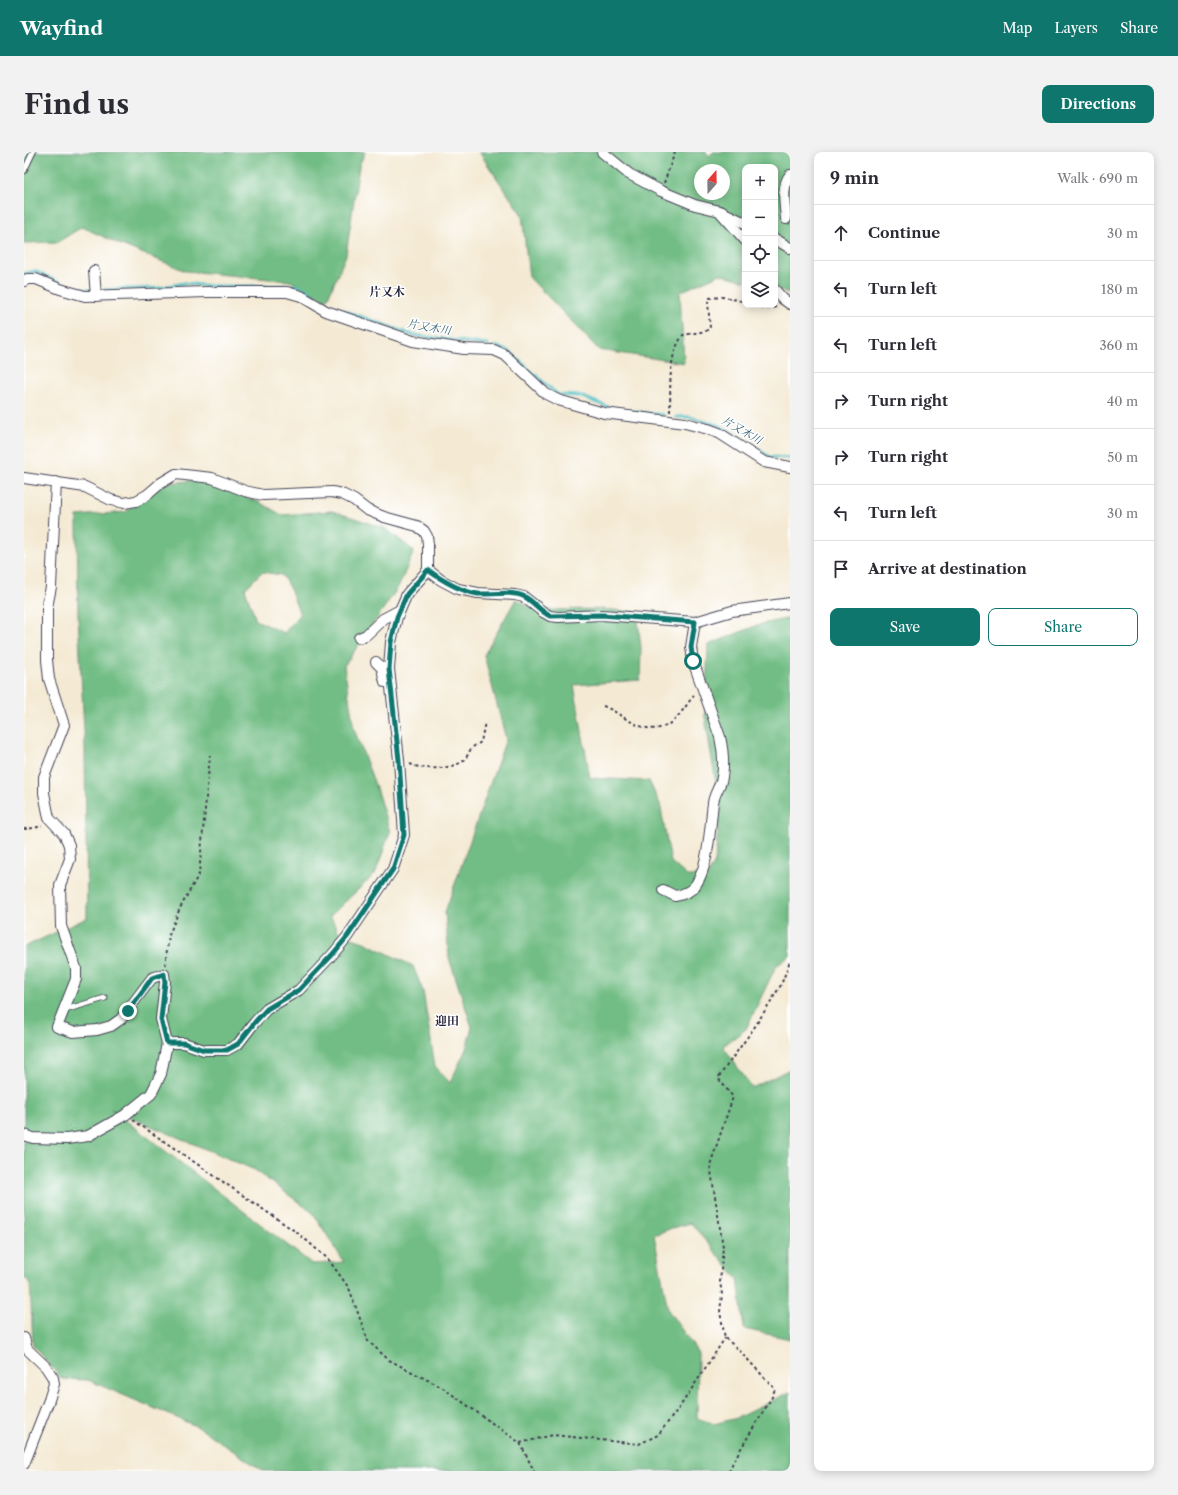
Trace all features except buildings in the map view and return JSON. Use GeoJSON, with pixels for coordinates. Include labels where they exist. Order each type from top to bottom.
{"type":"FeatureCollection","features":[{"type":"Feature","properties":{"kind":"street"},"geometry":{"type":"LineString","coordinates":[[602,152],[629,174],[661,191],[695,205],[720,212],[742,221]]}},
{"type":"Feature","properties":{"kind":"street"},"geometry":{"type":"LineString","coordinates":[[778,220],[788,218],[785,189],[787,179],[790,175]]}},
{"type":"Feature","properties":{"kind":"street"},"geometry":{"type":"LineString","coordinates":[[720,212],[742,237]]}},
{"type":"Feature","properties":{"kind":"street"},"geometry":{"type":"LineString","coordinates":[[778,241],[790,248]]}},
{"type":"Feature","properties":{"kind":"street"},"geometry":{"type":"LineString","coordinates":[[94,271],[96,291]]}},
{"type":"Feature","properties":{"kind":"street"},"geometry":{"type":"LineString","coordinates":[[24,281],[27,279],[36,279],[66,291],[85,296],[96,291],[287,292],[301,296],[326,311],[413,341],[464,349],[494,350],[505,355],[546,394],[558,400],[604,414],[686,423],[708,429],[719,433],[764,462],[790,467]]}},
{"type":"Feature","properties":{"kind":"street"},"geometry":{"type":"LineString","coordinates":[[778,293],[789,303]]}},
{"type":"Feature","properties":{"kind":"street"},"geometry":{"type":"LineString","coordinates":[[24,478],[85,487],[124,504],[136,501],[147,495],[176,474],[212,478],[253,494],[263,496],[332,492],[342,494],[354,500],[366,510],[384,517],[417,526],[424,531],[427,536],[428,570],[407,594],[400,610],[391,642],[389,669],[399,760],[404,835],[393,869],[347,937],[299,990],[267,1009],[238,1044],[227,1050],[204,1050],[184,1043],[167,1043]]}},
{"type":"Feature","properties":{"kind":"street"},"geometry":{"type":"LineString","coordinates":[[24,1135],[33,1138],[67,1140],[88,1136],[125,1115],[151,1094],[161,1074],[167,1043],[161,1019],[165,982],[164,974],[152,978],[121,1019],[111,1026],[97,1030],[73,1032],[57,1027],[76,979],[76,968],[61,926],[60,885],[70,859],[69,845],[64,834],[50,818],[44,793],[44,777],[64,726],[50,679],[47,660],[48,607],[51,587],[56,482]]}},
{"type":"Feature","properties":{"kind":"street"},"geometry":{"type":"LineString","coordinates":[[428,570],[441,580],[458,589],[478,594],[515,595],[524,597],[550,616],[602,615],[695,622],[732,611],[790,603]]}},
{"type":"Feature","properties":{"kind":"street"},"geometry":{"type":"LineString","coordinates":[[359,638],[366,635],[383,619],[400,610]]}},
{"type":"Feature","properties":{"kind":"street"},"geometry":{"type":"LineString","coordinates":[[663,890],[675,896],[680,895],[692,889],[701,876],[711,828],[714,795],[722,778],[723,750],[693,661],[691,647],[695,622]]}},
{"type":"Feature","properties":{"kind":"street"},"geometry":{"type":"LineString","coordinates":[[376,662],[382,668],[386,686],[392,697]]}},
{"type":"Feature","properties":{"kind":"street"},"geometry":{"type":"LineString","coordinates":[[24,1338],[27,1349],[46,1368],[54,1384],[50,1400],[24,1464]]}},
{"type":"Feature","properties":{"kind":"lane"},"geometry":{"type":"LineString","coordinates":[[24,172],[33,152]]}},
{"type":"Feature","properties":{"kind":"lane"},"geometry":{"type":"LineString","coordinates":[[65,1010],[105,998]]}},
{"type":"Feature","properties":{"kind":"path"},"geometry":{"type":"LineString","coordinates":[[661,191],[675,152]]}},
{"type":"Feature","properties":{"kind":"path"},"geometry":{"type":"LineString","coordinates":[[670,410],[672,368],[678,342],[683,335],[706,332],[710,328],[708,302],[710,298],[725,297],[742,301]]}},
{"type":"Feature","properties":{"kind":"path"},"geometry":{"type":"LineString","coordinates":[[778,307],[789,303]]}},
{"type":"Feature","properties":{"kind":"path"},"geometry":{"type":"LineString","coordinates":[[764,308],[776,308]]}},
{"type":"Feature","properties":{"kind":"path"},"geometry":{"type":"LineString","coordinates":[[603,706],[610,708],[638,725],[650,730],[664,727],[674,721],[701,683]]}},
{"type":"Feature","properties":{"kind":"path"},"geometry":{"type":"LineString","coordinates":[[399,760],[416,767],[429,769],[462,762],[467,757],[472,747],[481,742],[485,722]]}},
{"type":"Feature","properties":{"kind":"path"},"geometry":{"type":"LineString","coordinates":[[164,974],[169,935],[180,908],[198,874],[210,755]]}},
{"type":"Feature","properties":{"kind":"path"},"geometry":{"type":"LineString","coordinates":[[24,828],[42,826],[50,818]]}},
{"type":"Feature","properties":{"kind":"path"},"geometry":{"type":"LineString","coordinates":[[729,1471],[734,1460],[772,1397],[775,1388],[738,1349],[725,1338],[720,1312],[722,1294],[720,1282],[723,1247],[710,1165],[733,1097],[718,1078],[754,1028],[782,985],[790,961]]}},
{"type":"Feature","properties":{"kind":"path"},"geometry":{"type":"LineString","coordinates":[[125,1115],[298,1234],[328,1259],[349,1288],[368,1341],[389,1360],[442,1388],[520,1443],[534,1471]]}},
{"type":"Feature","properties":{"kind":"path"},"geometry":{"type":"LineString","coordinates":[[520,1443],[553,1435],[639,1444],[645,1441],[658,1434],[679,1408],[725,1338]]}},
{"type":"Feature","properties":{"kind":"green space"},"geometry":{"type":"Polygon","coordinates":[[[24,152],[365,152],[359,166],[346,255],[327,300],[290,281],[186,271],[119,244],[82,227],[58,242],[24,243],[24,152]]]}},
{"type":"Feature","properties":{"kind":"green space"},"geometry":{"type":"Polygon","coordinates":[[[479,152],[706,152],[709,156],[713,152],[790,152],[790,293],[778,290],[778,164],[742,164],[742,280],[720,274],[680,292],[684,363],[599,350],[529,277],[522,215],[479,152]]]}},
{"type":"Feature","properties":{"kind":"green space"},"geometry":{"type":"Polygon","coordinates":[[[197,480],[259,502],[282,515],[332,511],[385,528],[414,551],[399,586],[344,666],[354,729],[374,782],[390,832],[375,874],[330,916],[340,934],[364,942],[413,966],[423,991],[435,1066],[450,1083],[466,1049],[472,1027],[449,958],[445,912],[506,739],[484,655],[516,599],[535,610],[601,609],[637,612],[641,648],[640,680],[574,685],[590,778],[649,781],[660,804],[671,862],[687,876],[707,876],[715,862],[720,807],[705,717],[708,645],[758,625],[790,618],[790,956],[776,966],[746,1029],[723,1046],[752,1088],[790,1069],[790,1339],[744,1329],[738,1279],[691,1223],[654,1235],[668,1310],[698,1353],[697,1418],[714,1424],[737,1418],[790,1392],[790,1471],[263,1471],[198,1427],[88,1380],[62,1379],[33,1346],[30,1283],[24,1276],[24,947],[87,918],[85,749],[78,616],[77,516],[126,512],[151,485],[197,480]],[[262,572],[245,589],[256,620],[284,633],[300,615],[291,591],[282,575],[262,572]],[[111,1109],[312,1264],[344,1262],[313,1213],[255,1170],[111,1109]]]}},
{"type":"Feature","properties":{"kind":"waterway","name":"片又木川"},"geometry":{"type":"LineString","coordinates":[[24,274],[35,271],[75,288],[90,290],[158,288],[185,283],[207,286],[298,286],[308,291],[323,303],[413,335],[488,345]]}},
{"type":"Feature","properties":{"kind":"waterway","name":"片又木川"},"geometry":{"type":"LineString","coordinates":[[495,346],[508,351],[558,395],[580,396],[613,409],[663,415]]}},
{"type":"Feature","properties":{"kind":"waterway","name":"片又木川"},"geometry":{"type":"LineString","coordinates":[[676,417],[690,417],[721,426],[770,457],[790,458]]}},
{"type":"Feature","properties":{"kind":"district","name":"片又木"},"geometry":{"type":"Point","coordinates":[387,291]}},
{"type":"Feature","properties":{"kind":"district","name":"迎田"},"geometry":{"type":"Point","coordinates":[447,1020]}},
{"type":"Feature","properties":{"kind":"route"},"geometry":{"type":"LineString","coordinates":[[128,1011],[152,978],[164,974],[165,982],[161,1019],[167,1043],[184,1043],[204,1050],[227,1050],[238,1044],[267,1009],[299,990],[347,937],[375,897],[393,869],[404,835],[399,760],[389,669],[391,642],[397,617],[407,594],[428,570],[441,580],[458,589],[478,594],[515,595],[524,597],[550,616],[602,615],[695,622],[691,647],[693,661]]}}]}
